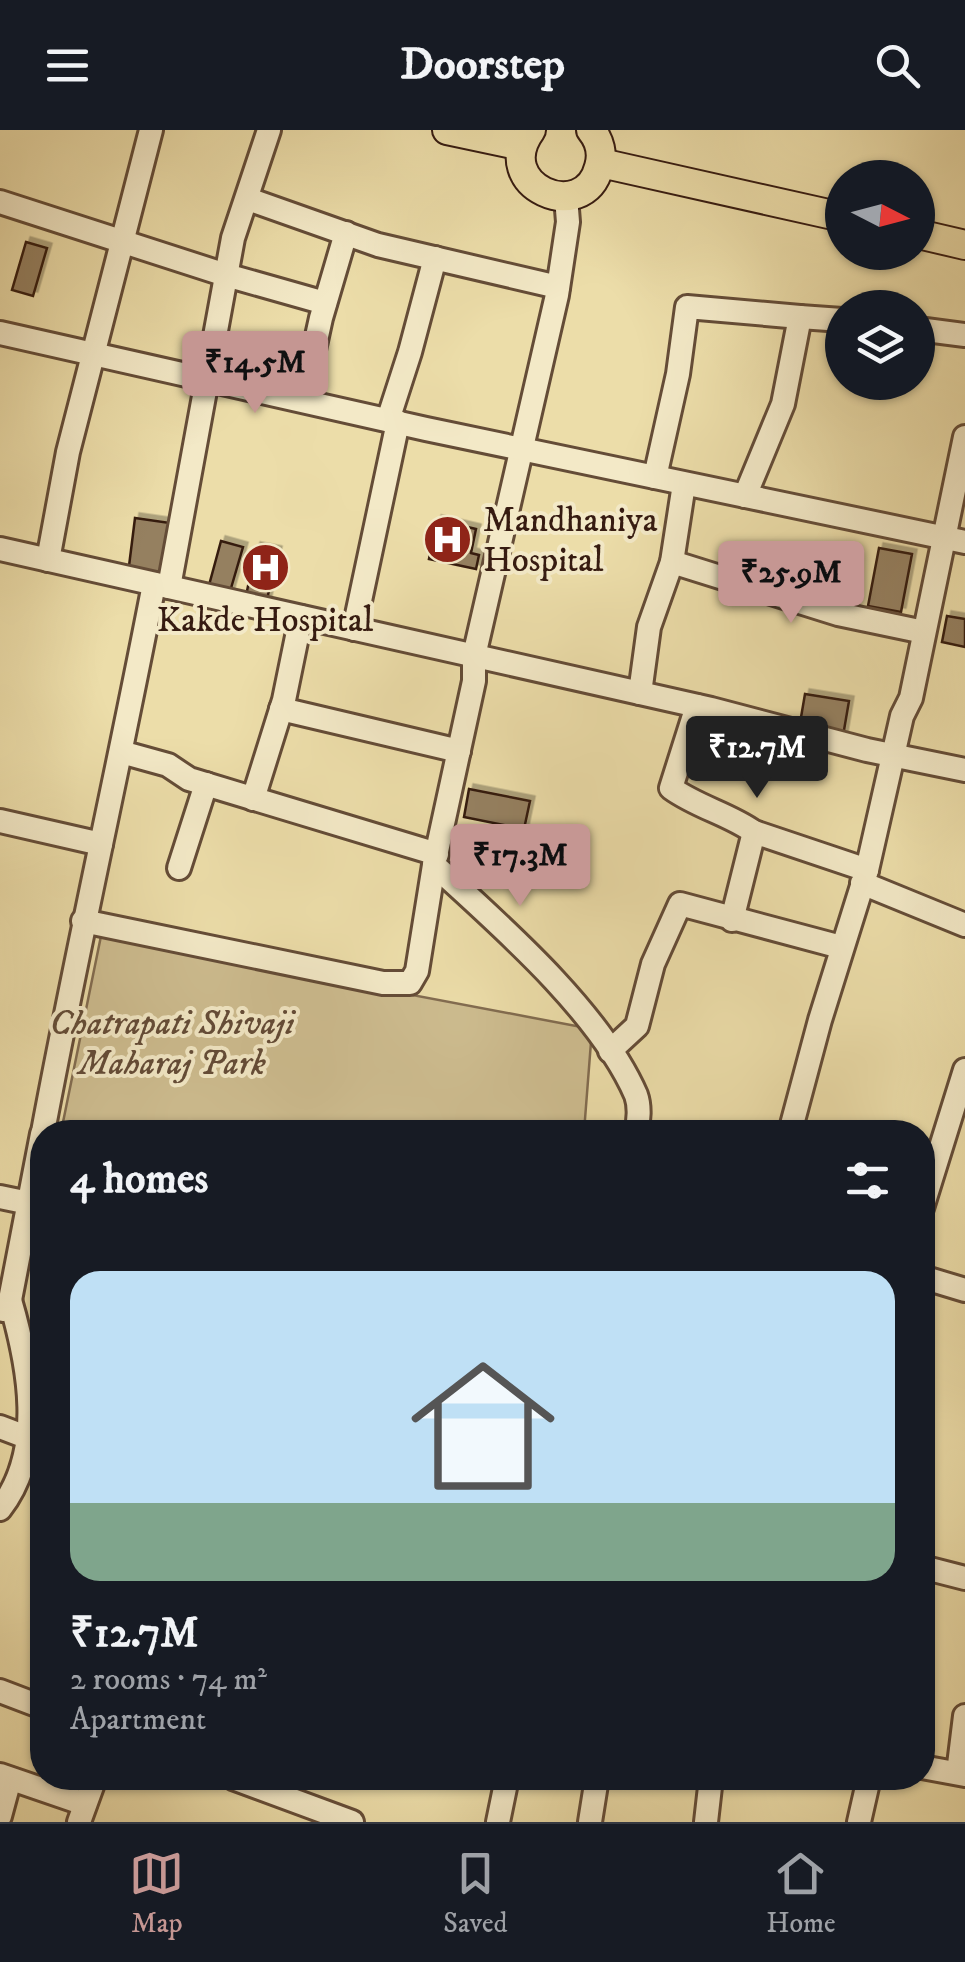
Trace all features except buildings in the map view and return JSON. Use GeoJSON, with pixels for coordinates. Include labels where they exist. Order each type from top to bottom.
{"type":"FeatureCollection","features":[{"type":"Feature","properties":{"kind":"main road"},"geometry":{"type":"LineString","coordinates":[[447,130],[526,138],[524,172],[530,183],[540,192],[566,196],[589,186],[601,163],[601,149],[592,130]]}},
{"type":"Feature","properties":{"kind":"main road"},"geometry":{"type":"LineString","coordinates":[[601,163],[825,214]]}},
{"type":"Feature","properties":{"kind":"main road"},"geometry":{"type":"LineString","coordinates":[[935,238],[965,245]]}},
{"type":"Feature","properties":{"kind":"street"},"geometry":{"type":"LineString","coordinates":[[48,560],[68,452],[151,130]]}},
{"type":"Feature","properties":{"kind":"street"},"geometry":{"type":"LineString","coordinates":[[45,1120],[83,921],[207,379],[233,238],[269,130]]}},
{"type":"Feature","properties":{"kind":"street"},"geometry":{"type":"LineString","coordinates":[[83,921],[383,983],[410,983],[416,972],[474,680],[474,656],[558,287],[568,222],[566,196]]}},
{"type":"Feature","properties":{"kind":"street"},"geometry":{"type":"LineString","coordinates":[[248,198],[378,245],[558,287]]}},
{"type":"Feature","properties":{"kind":"street"},"geometry":{"type":"LineString","coordinates":[[0,202],[326,303]]}},
{"type":"Feature","properties":{"kind":"street"},"geometry":{"type":"LineString","coordinates":[[302,400],[346,233]]}},
{"type":"Feature","properties":{"kind":"street"},"geometry":{"type":"LineString","coordinates":[[354,629],[393,421],[434,258]]}},
{"type":"Feature","properties":{"kind":"street"},"geometry":{"type":"LineString","coordinates":[[655,477],[678,374],[686,307],[825,318]]}},
{"type":"Feature","properties":{"kind":"street"},"geometry":{"type":"LineString","coordinates":[[745,496],[783,404],[800,316]]}},
{"type":"Feature","properties":{"kind":"street"},"geometry":{"type":"LineString","coordinates":[[935,331],[965,335]]}},
{"type":"Feature","properties":{"kind":"street"},"geometry":{"type":"LineString","coordinates":[[0,333],[684,484],[953,539]]}},
{"type":"Feature","properties":{"kind":"street"},"geometry":{"type":"LineString","coordinates":[[793,1120],[865,877],[902,716],[953,539],[965,437]]}},
{"type":"Feature","properties":{"kind":"street"},"geometry":{"type":"LineString","coordinates":[[640,693],[649,627],[672,562],[684,484]]}},
{"type":"Feature","properties":{"kind":"street"},"geometry":{"type":"LineString","coordinates":[[0,549],[965,770]]}},
{"type":"Feature","properties":{"kind":"street"},"geometry":{"type":"LineString","coordinates":[[672,562],[838,614],[924,632]]}},
{"type":"Feature","properties":{"kind":"street"},"geometry":{"type":"LineString","coordinates":[[253,799],[281,708],[301,617]]}},
{"type":"Feature","properties":{"kind":"street"},"geometry":{"type":"LineString","coordinates":[[697,706],[671,788],[694,804],[742,823],[754,832],[865,877],[965,925]]}},
{"type":"Feature","properties":{"kind":"street"},"geometry":{"type":"LineString","coordinates":[[281,708],[459,751]]}},
{"type":"Feature","properties":{"kind":"street"},"geometry":{"type":"LineString","coordinates":[[121,752],[153,760],[188,780],[436,860],[564,994],[610,1050],[637,1098],[636,1120]]}},
{"type":"Feature","properties":{"kind":"street"},"geometry":{"type":"LineString","coordinates":[[179,868],[206,784]]}},
{"type":"Feature","properties":{"kind":"street"},"geometry":{"type":"LineString","coordinates":[[0,821],[100,844]]}},
{"type":"Feature","properties":{"kind":"street"},"geometry":{"type":"LineString","coordinates":[[732,920],[754,832]]}},
{"type":"Feature","properties":{"kind":"street"},"geometry":{"type":"LineString","coordinates":[[610,1050],[637,1026],[654,964],[680,904],[842,948]]}},
{"type":"Feature","properties":{"kind":"street"},"geometry":{"type":"LineString","coordinates":[[935,1166],[965,1070]]}},
{"type":"Feature","properties":{"kind":"street"},"geometry":{"type":"LineString","coordinates":[[0,1197],[30,1203]]}},
{"type":"Feature","properties":{"kind":"street"},"geometry":{"type":"LineString","coordinates":[[30,1247],[5,1307],[30,1343]]}},
{"type":"Feature","properties":{"kind":"street"},"geometry":{"type":"LineString","coordinates":[[935,1282],[965,1290]]}},
{"type":"Feature","properties":{"kind":"street"},"geometry":{"type":"LineString","coordinates":[[0,1427],[30,1438]]}},
{"type":"Feature","properties":{"kind":"street"},"geometry":{"type":"LineString","coordinates":[[0,1508],[30,1450]]}},
{"type":"Feature","properties":{"kind":"street"},"geometry":{"type":"LineString","coordinates":[[935,1572],[965,1578]]}},
{"type":"Feature","properties":{"kind":"street"},"geometry":{"type":"LineString","coordinates":[[0,1691],[30,1696]]}},
{"type":"Feature","properties":{"kind":"street"},"geometry":{"type":"LineString","coordinates":[[935,1769],[961,1774],[965,1716]]}},
{"type":"Feature","properties":{"kind":"street"},"geometry":{"type":"LineString","coordinates":[[0,1816],[5,1777],[30,1789]]}},
{"type":"Feature","properties":{"kind":"street"},"geometry":{"type":"LineString","coordinates":[[33,1790],[82,1813]]}},
{"type":"Feature","properties":{"kind":"street"},"geometry":{"type":"LineString","coordinates":[[255,1790],[298,1813],[352,1822]]}},
{"type":"Feature","properties":{"kind":"street"},"geometry":{"type":"LineString","coordinates":[[498,1822],[505,1790]]}},
{"type":"Feature","properties":{"kind":"street"},"geometry":{"type":"LineString","coordinates":[[590,1822],[596,1790]]}},
{"type":"Feature","properties":{"kind":"street"},"geometry":{"type":"LineString","coordinates":[[706,1822],[710,1790]]}},
{"type":"Feature","properties":{"kind":"street"},"geometry":{"type":"LineString","coordinates":[[859,1822],[866,1790]]}},
{"type":"Feature","properties":{"kind":"green space","name":"Chatrapati Shivaji Maharaj Park"},"geometry":{"type":"Polygon","coordinates":[[[101,936],[592,1029],[585,1120],[63,1120],[101,936]]]}},
{"type":"Feature","properties":{"kind":"place","name":"Mandhaniya Hospital"},"geometry":{"type":"Point","coordinates":[448,539]}},
{"type":"Feature","properties":{"kind":"place","name":"Kakde Hospital"},"geometry":{"type":"Point","coordinates":[265,567]}}]}
